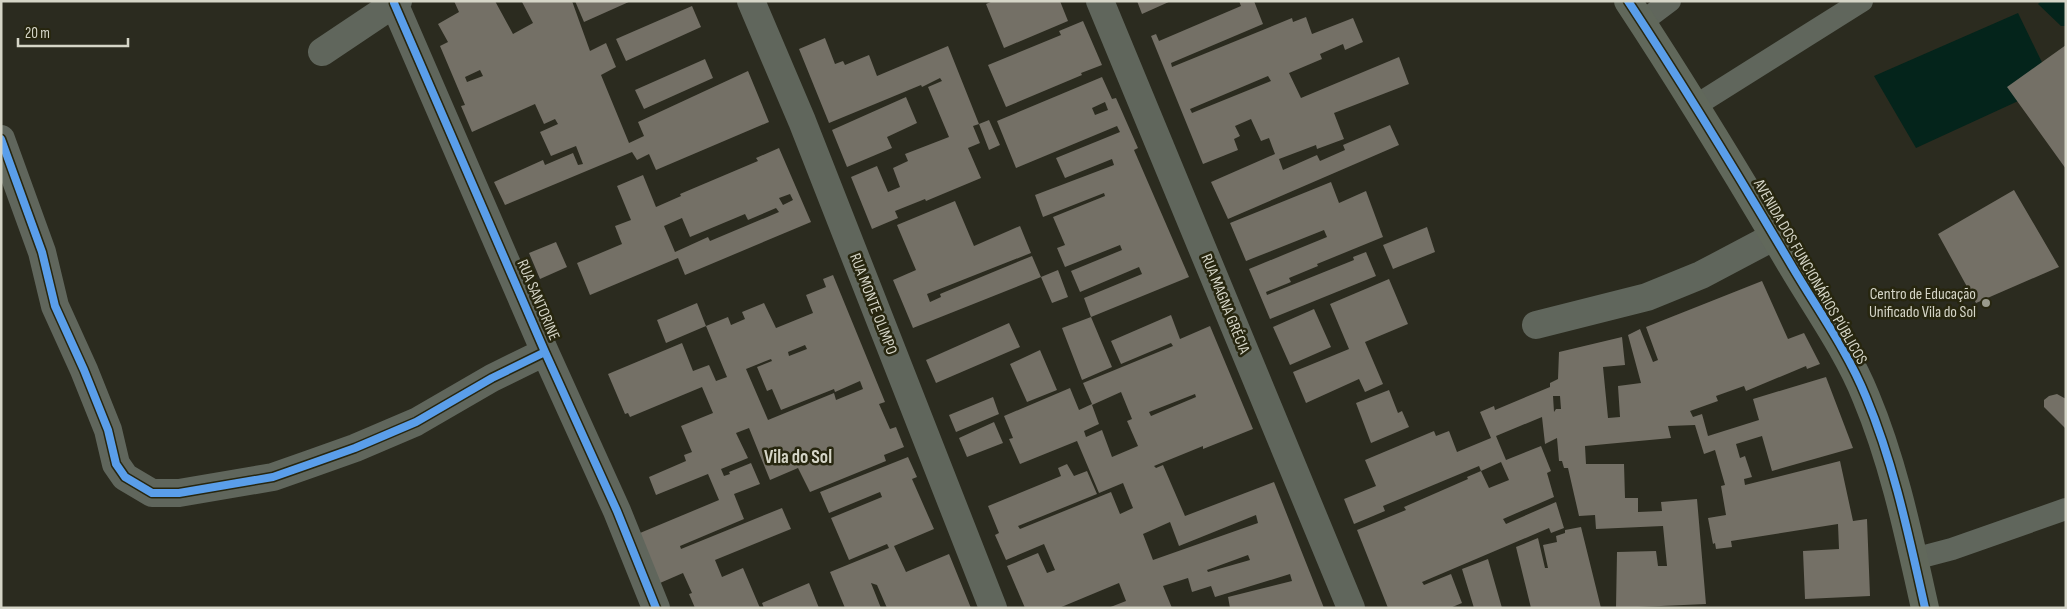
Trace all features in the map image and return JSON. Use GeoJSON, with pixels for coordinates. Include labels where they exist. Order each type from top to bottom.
{"type":"FeatureCollection","features":[{"type":"Feature","properties":{"kind":"street","name":"RUA MONTE OLIMPO"},"geometry":{"type":"LineString","coordinates":[[752,1],[802,121],[993,608]]}},
{"type":"Feature","properties":{"kind":"street","name":"RUA MAGNA GRÉCIA"},"geometry":{"type":"LineString","coordinates":[[1100,1],[1351,608]]}},
{"type":"Feature","properties":{"kind":"street"},"geometry":{"type":"LineString","coordinates":[[322,52],[396,2]]}},
{"type":"Feature","properties":{"kind":"street","name":"RUA SANTORINE"},"geometry":{"type":"LineString","coordinates":[[396,2],[545,352],[617,511],[656,608]]}},
{"type":"Feature","properties":{"kind":"street","name":"AVENIDA DOS FUNCIONÁRIOS PÚBLICOS"},"geometry":{"type":"LineString","coordinates":[[1635,12],[1775,236],[1866,396],[1885,450],[1925,608]]}},
{"type":"Feature","properties":{"kind":"street"},"geometry":{"type":"LineString","coordinates":[[1,139],[42,252],[55,306],[84,370],[108,430],[116,464],[125,477],[152,493],[179,493],[273,477],[319,461],[416,422],[492,378],[545,352]]}},
{"type":"Feature","properties":{"kind":"street"},"geometry":{"type":"LineString","coordinates":[[1536,325],[1646,297],[1701,275],[1775,236]]}},
{"type":"Feature","properties":{"kind":"lane"},"geometry":{"type":"LineString","coordinates":[[1635,12],[1670,1]]}},
{"type":"Feature","properties":{"kind":"lane"},"geometry":{"type":"LineString","coordinates":[[1695,106],[1862,1]]}},
{"type":"Feature","properties":{"kind":"lane"},"geometry":{"type":"LineString","coordinates":[[1914,559],[1952,549],[2066,509]]}},
{"type":"Feature","properties":{"kind":"shaded area"},"geometry":{"type":"Polygon","coordinates":[[[2041,1],[2066,1],[2066,26],[2061,26],[2038,4],[2041,1]]]}},
{"type":"Feature","properties":{"kind":"shaded area"},"geometry":{"type":"Polygon","coordinates":[[[2018,13],[2053,85],[1916,148],[1874,76],[2018,13]]]}},
{"type":"Feature","properties":{"kind":"building"},"geometry":{"type":"Polygon","coordinates":[[[454,1],[495,1],[513,34],[533,23],[522,2],[572,1],[590,51],[606,43],[616,67],[601,75],[629,143],[644,136],[638,122],[748,71],[769,122],[656,170],[649,154],[637,160],[632,152],[505,205],[494,182],[543,160],[545,165],[573,153],[578,165],[583,164],[576,146],[551,156],[540,132],[558,124],[555,119],[544,124],[535,104],[472,132],[461,106],[465,105],[440,46],[448,42],[438,24],[459,12],[454,1]],[[480,70],[465,77],[467,82],[483,76],[480,70]]]}},
{"type":"Feature","properties":{"kind":"building"},"geometry":{"type":"Polygon","coordinates":[[[575,1],[631,1],[584,22],[575,1]]]}},
{"type":"Feature","properties":{"kind":"building"},"geometry":{"type":"Polygon","coordinates":[[[993,1],[1060,1],[1068,21],[1004,48],[986,4],[993,1]]]}},
{"type":"Feature","properties":{"kind":"building"},"geometry":{"type":"Polygon","coordinates":[[[1137,1],[1171,1],[1142,14],[1137,1]]]}},
{"type":"Feature","properties":{"kind":"building"},"geometry":{"type":"Polygon","coordinates":[[[1239,1],[1254,1],[1263,24],[1171,63],[1172,67],[1292,18],[1293,22],[1306,17],[1312,34],[1353,18],[1363,42],[1345,50],[1343,44],[1320,54],[1322,59],[1289,73],[1301,98],[1399,57],[1409,84],[1334,113],[1344,139],[1317,149],[1316,145],[1279,159],[1283,170],[1317,155],[1320,161],[1345,150],[1343,145],[1390,125],[1399,145],[1228,219],[1211,182],[1275,154],[1269,138],[1261,141],[1251,119],[1235,126],[1240,136],[1234,139],[1238,150],[1203,164],[1151,36],[1156,34],[1159,41],[1241,6],[1239,1]],[[1268,76],[1190,109],[1192,113],[1271,81],[1268,76]]]}},
{"type":"Feature","properties":{"kind":"building"},"geometry":{"type":"Polygon","coordinates":[[[692,6],[701,27],[626,61],[616,39],[692,6]]]}},
{"type":"Feature","properties":{"kind":"building"},"geometry":{"type":"Polygon","coordinates":[[[1083,21],[1102,65],[1006,107],[988,65],[1061,35],[1059,31],[1083,21]]]}},
{"type":"Feature","properties":{"kind":"building"},"geometry":{"type":"Polygon","coordinates":[[[825,38],[835,64],[843,61],[845,65],[869,55],[877,76],[948,46],[979,124],[973,126],[980,143],[968,148],[981,178],[926,201],[925,199],[895,211],[898,218],[872,229],[851,177],[877,166],[888,192],[900,187],[893,168],[908,161],[905,154],[949,137],[928,87],[942,81],[940,78],[922,87],[921,85],[829,123],[799,49],[825,38]]]}},
{"type":"Feature","properties":{"kind":"building"},"geometry":{"type":"Polygon","coordinates":[[[2066,45],[2066,169],[2007,87],[2066,45]]]}},
{"type":"Feature","properties":{"kind":"building"},"geometry":{"type":"Polygon","coordinates":[[[705,59],[713,78],[644,109],[635,90],[705,59]]]}},
{"type":"Feature","properties":{"kind":"building"},"geometry":{"type":"Polygon","coordinates":[[[1102,77],[1112,99],[1116,98],[1138,148],[1134,150],[1189,277],[1091,317],[1084,298],[1142,274],[1139,267],[1080,292],[1071,271],[1122,250],[1120,245],[1065,267],[1057,248],[1065,245],[1053,217],[1105,196],[1104,193],[1043,217],[1035,195],[1114,165],[1112,159],[1065,178],[1056,158],[1120,132],[1117,126],[1016,168],[997,121],[1102,77]],[[1105,102],[1092,108],[1095,115],[1108,110],[1105,102]]]}},
{"type":"Feature","properties":{"kind":"building"},"geometry":{"type":"Polygon","coordinates":[[[906,97],[917,123],[887,137],[892,148],[847,167],[832,130],[906,97]]]}},
{"type":"Feature","properties":{"kind":"building"},"geometry":{"type":"Polygon","coordinates":[[[989,120],[1000,145],[989,150],[979,124],[989,120]]]}},
{"type":"Feature","properties":{"kind":"building"},"geometry":{"type":"Polygon","coordinates":[[[779,148],[811,222],[685,275],[678,258],[590,295],[577,263],[622,244],[615,226],[631,220],[617,186],[643,175],[656,207],[681,196],[680,194],[758,161],[756,158],[779,148]],[[790,194],[779,198],[783,205],[793,200],[790,194]],[[776,208],[748,220],[745,214],[690,237],[682,218],[664,226],[675,252],[708,237],[710,241],[779,212],[776,208]]]}},
{"type":"Feature","properties":{"kind":"building"},"geometry":{"type":"Polygon","coordinates":[[[1331,182],[1339,203],[1366,191],[1383,237],[1317,264],[1318,266],[1289,278],[1291,282],[1266,292],[1267,295],[1354,260],[1353,257],[1366,252],[1376,276],[1270,319],[1249,269],[1327,237],[1324,230],[1246,261],[1230,223],[1331,182]]]}},
{"type":"Feature","properties":{"kind":"building"},"geometry":{"type":"Polygon","coordinates":[[[2014,190],[2059,267],[1976,303],[1938,234],[2014,190]]]}},
{"type":"Feature","properties":{"kind":"building"},"geometry":{"type":"Polygon","coordinates":[[[955,201],[974,246],[1020,226],[1031,253],[927,294],[930,302],[941,297],[940,294],[1032,256],[1041,277],[913,328],[893,280],[916,270],[897,225],[955,201]]]}},
{"type":"Feature","properties":{"kind":"building"},"geometry":{"type":"Polygon","coordinates":[[[1427,227],[1435,252],[1393,269],[1383,245],[1427,227]]]}},
{"type":"Feature","properties":{"kind":"building"},"geometry":{"type":"Polygon","coordinates":[[[556,242],[567,267],[540,279],[529,253],[556,242]]]}},
{"type":"Feature","properties":{"kind":"building"},"geometry":{"type":"Polygon","coordinates":[[[1058,270],[1068,297],[1052,303],[1041,277],[1058,270]]]}},
{"type":"Feature","properties":{"kind":"building"},"geometry":{"type":"Polygon","coordinates":[[[833,275],[885,402],[879,404],[890,429],[896,427],[904,447],[884,455],[886,461],[810,492],[798,468],[770,480],[749,428],[736,433],[748,458],[721,469],[724,476],[751,463],[760,484],[734,494],[744,519],[680,546],[681,549],[782,508],[791,529],[715,560],[722,577],[743,568],[760,608],[695,608],[689,594],[692,593],[683,573],[660,583],[640,533],[719,500],[708,474],[656,495],[649,477],[686,461],[684,455],[692,452],[681,426],[713,413],[702,387],[630,417],[628,413],[625,414],[608,374],[682,343],[693,371],[709,365],[716,381],[727,377],[706,326],[728,317],[731,325],[745,319],[742,312],[764,303],[776,328],[813,313],[806,295],[826,287],[823,279],[833,275]],[[805,345],[788,352],[789,356],[807,349],[805,345]],[[771,359],[746,369],[768,420],[834,393],[836,400],[863,389],[860,381],[835,392],[834,389],[781,410],[772,389],[767,391],[757,367],[772,361],[771,359]]]}},
{"type":"Feature","properties":{"kind":"building"},"geometry":{"type":"Polygon","coordinates":[[[1389,279],[1408,324],[1365,342],[1383,384],[1365,392],[1359,379],[1306,403],[1293,372],[1349,349],[1330,304],[1389,279]]]}},
{"type":"Feature","properties":{"kind":"building"},"geometry":{"type":"Polygon","coordinates":[[[1762,281],[1788,339],[1804,333],[1820,364],[1807,369],[1806,366],[1746,391],[1744,386],[1716,396],[1718,401],[1690,411],[1693,417],[1702,414],[1708,436],[1759,420],[1753,399],[1826,377],[1853,448],[1772,471],[1762,436],[1736,444],[1740,458],[1745,456],[1752,477],[1744,479],[1745,485],[1840,461],[1853,521],[1867,519],[1870,596],[1805,599],[1803,551],[1839,549],[1838,524],[1731,541],[1732,547],[1716,549],[1715,543],[1713,544],[1708,518],[1726,515],[1721,486],[1725,485],[1715,450],[1704,454],[1695,425],[1668,426],[1671,438],[1585,446],[1586,464],[1624,464],[1625,498],[1638,498],[1638,512],[1662,511],[1661,502],[1697,499],[1706,604],[1616,608],[1617,552],[1656,551],[1658,566],[1667,566],[1663,526],[1596,529],[1595,515],[1579,516],[1568,468],[1564,468],[1562,461],[1559,461],[1557,438],[1545,444],[1542,417],[1496,436],[1506,460],[1541,446],[1551,471],[1547,473],[1554,497],[1503,519],[1506,524],[1556,502],[1564,528],[1551,533],[1549,528],[1422,582],[1424,585],[1451,574],[1462,603],[1450,608],[1388,608],[1357,530],[1406,510],[1404,507],[1468,479],[1467,477],[1481,471],[1479,466],[1383,506],[1385,511],[1354,524],[1344,499],[1376,486],[1365,460],[1434,431],[1436,436],[1449,431],[1457,452],[1491,438],[1480,412],[1494,406],[1495,410],[1550,387],[1550,383],[1558,379],[1559,352],[1622,337],[1625,365],[1603,367],[1608,418],[1620,417],[1618,386],[1641,383],[1628,335],[1640,329],[1653,362],[1658,360],[1646,327],[1762,281]],[[1553,396],[1554,412],[1556,409],[1561,409],[1560,396],[1553,396]],[[1501,462],[1481,471],[1489,488],[1509,480],[1501,462]]]}},
{"type":"Feature","properties":{"kind":"building"},"geometry":{"type":"Polygon","coordinates":[[[697,303],[706,326],[666,343],[657,320],[697,303]]]}},
{"type":"Feature","properties":{"kind":"building"},"geometry":{"type":"Polygon","coordinates":[[[1314,309],[1331,347],[1290,365],[1273,327],[1314,309]]]}},
{"type":"Feature","properties":{"kind":"building"},"geometry":{"type":"Polygon","coordinates":[[[1171,315],[1180,339],[1210,326],[1253,429],[1203,449],[1203,446],[1154,466],[1156,468],[1163,465],[1185,516],[1274,482],[1324,608],[1230,608],[1228,597],[1292,581],[1290,574],[1215,597],[1211,586],[1192,592],[1188,578],[1163,586],[1172,608],[1108,608],[1126,601],[1119,583],[1059,608],[1025,608],[1007,566],[1038,553],[1047,573],[1055,570],[1044,544],[1006,560],[995,535],[999,533],[988,506],[1061,476],[1058,468],[1067,464],[1074,476],[1087,471],[1097,494],[1018,526],[1020,529],[1111,492],[1120,514],[1133,508],[1123,483],[1099,493],[1077,441],[1020,464],[1009,439],[1013,438],[1004,416],[1070,388],[1079,410],[1092,404],[1083,383],[1173,346],[1171,343],[1121,364],[1111,341],[1171,315]],[[1121,392],[1092,405],[1099,424],[1084,431],[1086,437],[1102,430],[1112,457],[1138,446],[1127,421],[1132,419],[1121,392]],[[1195,394],[1149,412],[1151,416],[1196,397],[1195,394]],[[1256,515],[1179,546],[1170,522],[1143,534],[1153,560],[1258,523],[1256,515]],[[1248,555],[1207,570],[1208,572],[1250,560],[1248,555]]]}},
{"type":"Feature","properties":{"kind":"building"},"geometry":{"type":"Polygon","coordinates":[[[1091,317],[1112,367],[1082,380],[1062,328],[1091,317]]]}},
{"type":"Feature","properties":{"kind":"building"},"geometry":{"type":"Polygon","coordinates":[[[1009,323],[1020,347],[936,383],[926,360],[1009,323]]]}},
{"type":"Feature","properties":{"kind":"building"},"geometry":{"type":"Polygon","coordinates":[[[1040,350],[1057,390],[1027,402],[1010,364],[1040,350]]]}},
{"type":"Feature","properties":{"kind":"building"},"geometry":{"type":"Polygon","coordinates":[[[1389,390],[1398,413],[1402,411],[1409,427],[1371,443],[1356,403],[1389,390]]]}},
{"type":"Feature","properties":{"kind":"building"},"geometry":{"type":"Polygon","coordinates":[[[2057,394],[2066,399],[2066,429],[2044,407],[2044,400],[2049,396],[2057,394]]]}},
{"type":"Feature","properties":{"kind":"building"},"geometry":{"type":"Polygon","coordinates":[[[993,397],[999,414],[956,432],[949,415],[993,397]]]}},
{"type":"Feature","properties":{"kind":"building"},"geometry":{"type":"Polygon","coordinates":[[[994,422],[1003,443],[967,457],[959,438],[994,422]]]}},
{"type":"Feature","properties":{"kind":"building"},"geometry":{"type":"Polygon","coordinates":[[[908,457],[917,477],[912,479],[934,529],[894,546],[906,572],[949,554],[971,608],[887,608],[877,585],[871,583],[881,608],[845,608],[830,572],[889,548],[887,544],[849,560],[831,518],[882,497],[880,492],[829,513],[820,492],[908,457]]]}},
{"type":"Feature","properties":{"kind":"building"},"geometry":{"type":"Polygon","coordinates":[[[1581,527],[1601,608],[1531,608],[1516,547],[1538,538],[1545,568],[1548,568],[1543,545],[1557,542],[1556,536],[1565,533],[1565,530],[1581,527]]]}},
{"type":"Feature","properties":{"kind":"building"},"geometry":{"type":"Polygon","coordinates":[[[1488,559],[1502,608],[1474,608],[1462,569],[1488,559]]]}},
{"type":"Feature","properties":{"kind":"building"},"geometry":{"type":"Polygon","coordinates":[[[809,583],[819,608],[764,608],[762,603],[809,583]]]}},
{"type":"Feature","properties":{"kind":"cycle path"},"geometry":{"type":"LineString","coordinates":[[1628,1],[1733,167],[1832,331],[1859,380],[1876,422],[1893,474],[1925,608]]}},
{"type":"Feature","properties":{"kind":"cycle path"},"geometry":{"type":"LineString","coordinates":[[394,3],[545,352],[617,511],[656,608]]}},
{"type":"Feature","properties":{"kind":"cycle path"},"geometry":{"type":"LineString","coordinates":[[1,139],[42,252],[55,306],[84,370],[108,430],[116,464],[125,477],[152,493],[179,493],[273,477],[355,448],[416,422],[492,378],[545,352]]}},
{"type":"Feature","properties":{"kind":"place","name":"Centro de Educação Unificado Vila do Sol"},"geometry":{"type":"Point","coordinates":[1986,303]}},
{"type":"Feature","properties":{"kind":"district","name":"Vila do Sol"},"geometry":{"type":"Point","coordinates":[798,457]}}]}
